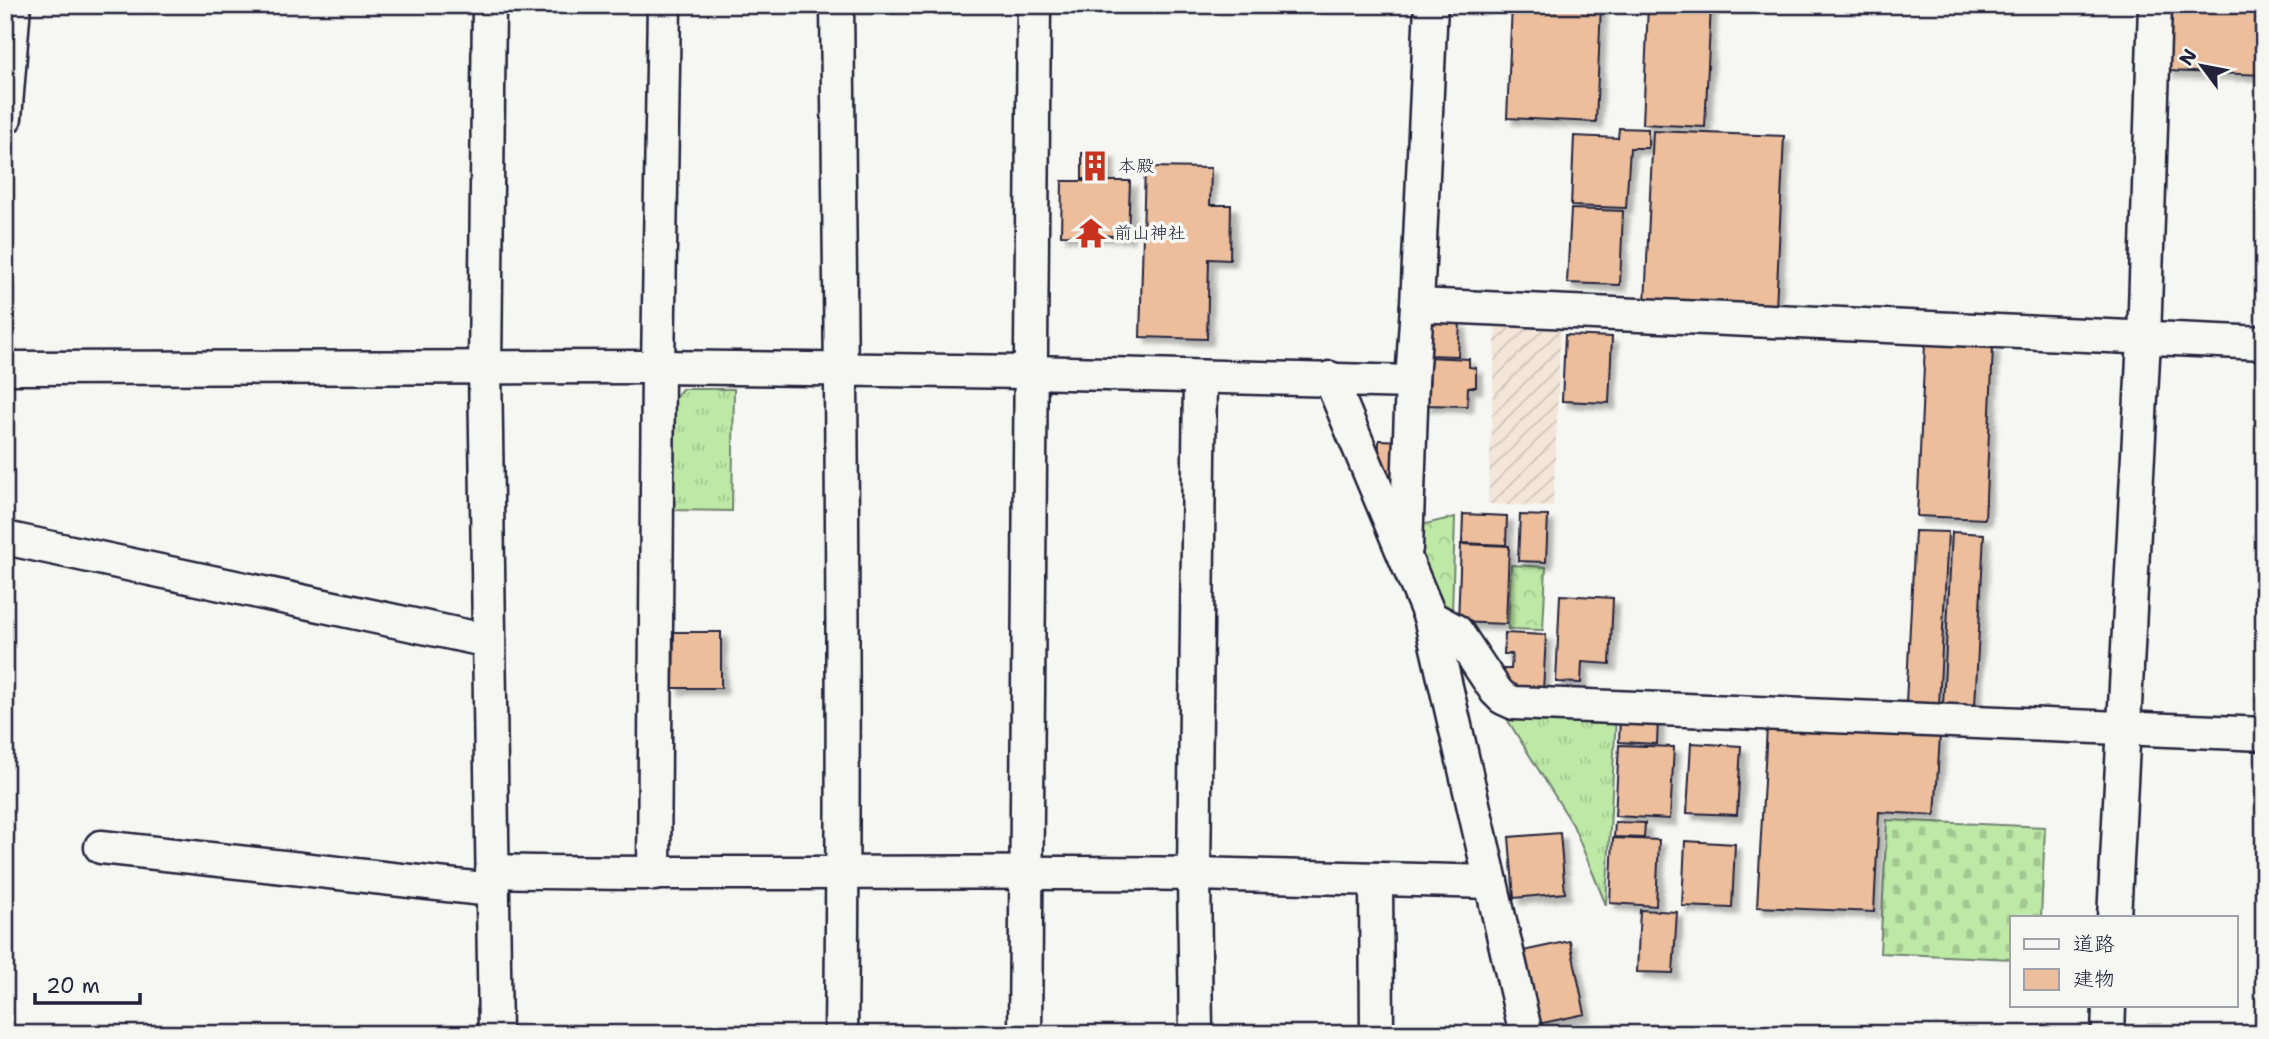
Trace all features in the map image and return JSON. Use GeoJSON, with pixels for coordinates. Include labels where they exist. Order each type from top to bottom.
{"type":"FeatureCollection","features":[{"type":"Feature","properties":{"kind":"street"},"geometry":{"type":"LineString","coordinates":[[5,118],[7,64],[15,5]]}},
{"type":"Feature","properties":{"kind":"street"},"geometry":{"type":"LineString","coordinates":[[489,5],[485,367],[495,1034]]}},
{"type":"Feature","properties":{"kind":"street"},"geometry":{"type":"LineString","coordinates":[[654,874],[657,367],[664,5]]}},
{"type":"Feature","properties":{"kind":"street"},"geometry":{"type":"LineString","coordinates":[[837,5],[843,872],[841,1034]]}},
{"type":"Feature","properties":{"kind":"street"},"geometry":{"type":"LineString","coordinates":[[1025,1034],[1034,5]]}},
{"type":"Feature","properties":{"kind":"street"},"geometry":{"type":"LineString","coordinates":[[1405,560],[1431,5]]}},
{"type":"Feature","properties":{"kind":"street"},"geometry":{"type":"LineString","coordinates":[[2114,916],[2144,339],[2155,5]]}},
{"type":"Feature","properties":{"kind":"street"},"geometry":{"type":"LineString","coordinates":[[1417,305],[2264,343]]}},
{"type":"Feature","properties":{"kind":"street"},"geometry":{"type":"LineString","coordinates":[[5,368],[657,367],[1030,372],[1412,382]]}},
{"type":"Feature","properties":{"kind":"street"},"geometry":{"type":"LineString","coordinates":[[1196,1034],[1194,874],[1200,377]]}},
{"type":"Feature","properties":{"kind":"street"},"geometry":{"type":"LineString","coordinates":[[1329,379],[1430,617],[1526,1034]]}},
{"type":"Feature","properties":{"kind":"street"},"geometry":{"type":"LineString","coordinates":[[5,538],[489,641]]}},
{"type":"Feature","properties":{"kind":"street"},"geometry":{"type":"LineString","coordinates":[[1430,617],[1456,631],[1496,691],[1514,703],[2264,734]]}},
{"type":"Feature","properties":{"kind":"street"},"geometry":{"type":"LineString","coordinates":[[101,847],[492,880],[654,874],[843,872],[1194,874],[1491,882]]}},
{"type":"Feature","properties":{"kind":"street"},"geometry":{"type":"LineString","coordinates":[[1376,879],[1377,1034]]}},
{"type":"Feature","properties":{"kind":"street"},"geometry":{"type":"LineString","coordinates":[[2108,1034],[2109,1007]]}},
{"type":"Feature","properties":{"kind":"shaded area"},"geometry":{"type":"Polygon","coordinates":[[[1496,320],[1561,322],[1553,507],[1488,504],[1496,320]]]}},
{"type":"Feature","properties":{"kind":"green space"},"geometry":{"type":"Polygon","coordinates":[[[682,389],[734,389],[732,511],[667,510],[669,404],[682,389]]]}},
{"type":"Feature","properties":{"kind":"green space"},"geometry":{"type":"Polygon","coordinates":[[[1455,517],[1452,612],[1434,607],[1419,572],[1421,525],[1455,517]]]}},
{"type":"Feature","properties":{"kind":"green space"},"geometry":{"type":"Polygon","coordinates":[[[1511,565],[1546,567],[1543,630],[1508,629],[1511,565]]]}},
{"type":"Feature","properties":{"kind":"green space"},"geometry":{"type":"Polygon","coordinates":[[[1497,703],[1616,715],[1606,905],[1573,825],[1497,703]]]}},
{"type":"Feature","properties":{"kind":"green space"},"geometry":{"type":"Polygon","coordinates":[[[1887,820],[2045,827],[2041,916],[2010,916],[2010,959],[1880,953],[1887,820]]]}},
{"type":"Feature","properties":{"kind":"building"},"geometry":{"type":"Polygon","coordinates":[[[1512,5],[1601,5],[1596,122],[1507,118],[1512,5]]]}},
{"type":"Feature","properties":{"kind":"building"},"geometry":{"type":"Polygon","coordinates":[[[1648,5],[1711,5],[1705,127],[1643,124],[1648,5]]]}},
{"type":"Feature","properties":{"kind":"building"},"geometry":{"type":"Polygon","coordinates":[[[2170,5],[2264,5],[2264,75],[2168,71],[2170,5]]]}},
{"type":"Feature","properties":{"kind":"building"},"geometry":{"type":"Polygon","coordinates":[[[1619,128],[1648,129],[1648,148],[1630,148],[1626,208],[1571,206],[1574,136],[1618,138],[1619,128]]]}},
{"type":"Feature","properties":{"kind":"building"},"geometry":{"type":"Polygon","coordinates":[[[1653,131],[1784,136],[1776,309],[1645,304],[1653,131]]]}},
{"type":"Feature","properties":{"kind":"building","name":"本殿"},"geometry":{"type":"Polygon","coordinates":[[[1082,153],[1108,153],[1108,179],[1082,179],[1082,153]]]}},
{"type":"Feature","properties":{"kind":"building"},"geometry":{"type":"Polygon","coordinates":[[[1145,167],[1211,168],[1210,205],[1231,205],[1230,260],[1209,259],[1207,339],[1140,337],[1145,167]]]}},
{"type":"Feature","properties":{"kind":"building"},"geometry":{"type":"Polygon","coordinates":[[[1062,181],[1130,181],[1128,236],[1061,235],[1062,181]]]}},
{"type":"Feature","properties":{"kind":"building"},"geometry":{"type":"Polygon","coordinates":[[[1571,209],[1623,211],[1620,285],[1567,283],[1571,209]]]}},
{"type":"Feature","properties":{"kind":"building"},"geometry":{"type":"Polygon","coordinates":[[[1428,321],[1460,323],[1458,356],[1427,355],[1428,321]]]}},
{"type":"Feature","properties":{"kind":"building"},"geometry":{"type":"Polygon","coordinates":[[[1565,335],[1612,337],[1609,403],[1562,401],[1565,335]]]}},
{"type":"Feature","properties":{"kind":"building"},"geometry":{"type":"Polygon","coordinates":[[[1925,344],[1993,347],[1985,519],[1917,516],[1925,344]]]}},
{"type":"Feature","properties":{"kind":"building"},"geometry":{"type":"Polygon","coordinates":[[[1427,357],[1469,359],[1469,367],[1476,368],[1476,387],[1468,387],[1467,406],[1425,405],[1427,357]]]}},
{"type":"Feature","properties":{"kind":"building"},"geometry":{"type":"Polygon","coordinates":[[[1379,440],[1405,441],[1403,487],[1383,486],[1378,474],[1379,440]]]}},
{"type":"Feature","properties":{"kind":"building"},"geometry":{"type":"Polygon","coordinates":[[[1463,514],[1507,516],[1506,545],[1462,543],[1463,514]]]}},
{"type":"Feature","properties":{"kind":"building"},"geometry":{"type":"Polygon","coordinates":[[[1520,515],[1548,516],[1546,562],[1518,561],[1520,515]]]}},
{"type":"Feature","properties":{"kind":"building"},"geometry":{"type":"Polygon","coordinates":[[[1915,531],[1948,532],[1939,705],[1906,703],[1915,531]]]}},
{"type":"Feature","properties":{"kind":"building"},"geometry":{"type":"Polygon","coordinates":[[[1952,532],[1984,534],[1975,706],[1943,705],[1952,532]]]}},
{"type":"Feature","properties":{"kind":"building"},"geometry":{"type":"Polygon","coordinates":[[[1461,544],[1509,546],[1506,624],[1458,622],[1461,544]]]}},
{"type":"Feature","properties":{"kind":"building"},"geometry":{"type":"Polygon","coordinates":[[[1560,595],[1613,598],[1610,664],[1582,662],[1581,683],[1556,682],[1560,595]]]}},
{"type":"Feature","properties":{"kind":"building"},"geometry":{"type":"Polygon","coordinates":[[[674,632],[721,632],[721,688],[673,688],[674,632]]]}},
{"type":"Feature","properties":{"kind":"building"},"geometry":{"type":"Polygon","coordinates":[[[1505,633],[1546,635],[1543,692],[1502,690],[1503,669],[1511,669],[1512,654],[1504,654],[1505,633]]]}},
{"type":"Feature","properties":{"kind":"building"},"geometry":{"type":"Polygon","coordinates":[[[1620,719],[1658,720],[1657,744],[1619,742],[1620,719]]]}},
{"type":"Feature","properties":{"kind":"building"},"geometry":{"type":"Polygon","coordinates":[[[1767,727],[1940,736],[1935,815],[1879,812],[1874,912],[1757,907],[1767,727]]]}},
{"type":"Feature","properties":{"kind":"building"},"geometry":{"type":"Polygon","coordinates":[[[1691,743],[1741,746],[1737,815],[1687,813],[1691,743]]]}},
{"type":"Feature","properties":{"kind":"building"},"geometry":{"type":"Polygon","coordinates":[[[1619,745],[1674,747],[1670,819],[1615,816],[1619,745]]]}},
{"type":"Feature","properties":{"kind":"building"},"geometry":{"type":"Polygon","coordinates":[[[1615,822],[1645,823],[1644,838],[1614,837],[1615,822]]]}},
{"type":"Feature","properties":{"kind":"building"},"geometry":{"type":"Polygon","coordinates":[[[1560,833],[1565,893],[1514,898],[1509,837],[1560,833]]]}},
{"type":"Feature","properties":{"kind":"building"},"geometry":{"type":"Polygon","coordinates":[[[1613,838],[1659,840],[1656,906],[1610,903],[1613,838]]]}},
{"type":"Feature","properties":{"kind":"building"},"geometry":{"type":"Polygon","coordinates":[[[1685,841],[1735,844],[1732,908],[1682,906],[1685,841]]]}},
{"type":"Feature","properties":{"kind":"building"},"geometry":{"type":"Polygon","coordinates":[[[1640,910],[1677,912],[1673,973],[1637,972],[1640,910]]]}},
{"type":"Feature","properties":{"kind":"building"},"geometry":{"type":"Polygon","coordinates":[[[1570,941],[1585,1014],[1538,1024],[1523,951],[1570,941]]]}},
{"type":"Feature","properties":{"kind":"place","name":"本殿"},"geometry":{"type":"Point","coordinates":[1095,166]}},
{"type":"Feature","properties":{"kind":"place","name":"前山神社"},"geometry":{"type":"Point","coordinates":[1091,233]}}]}
